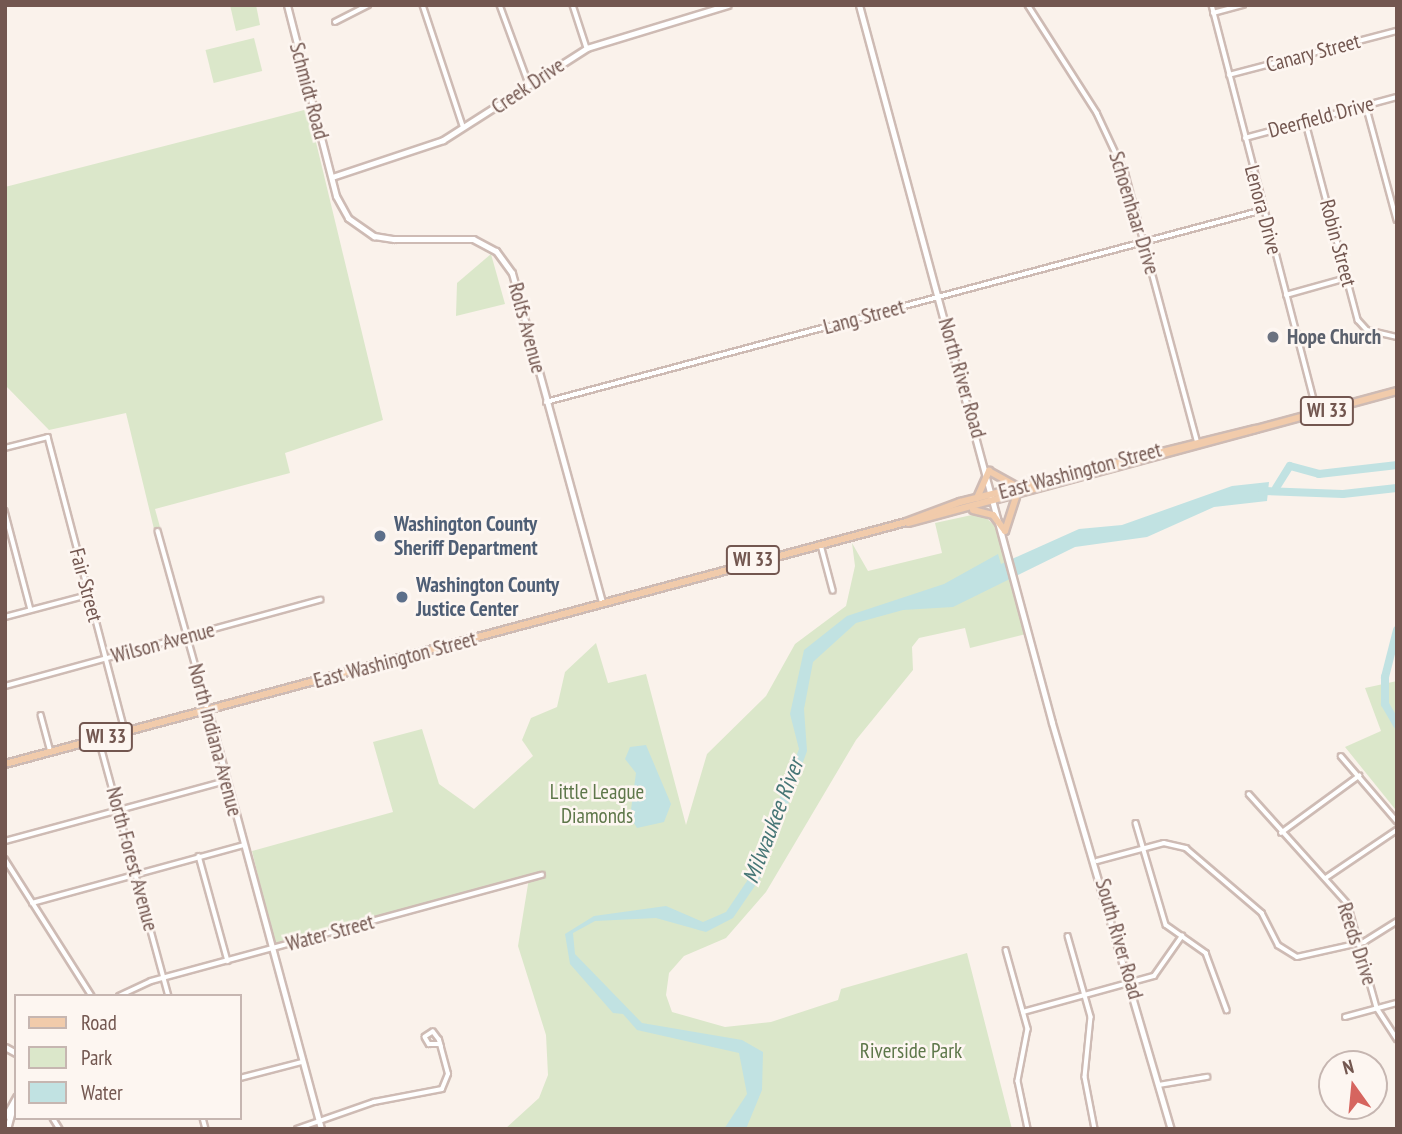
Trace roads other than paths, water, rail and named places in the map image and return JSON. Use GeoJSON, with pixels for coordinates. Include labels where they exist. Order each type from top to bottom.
{"type":"FeatureCollection","features":[{"type":"Feature","properties":{"kind":"main road","name":"East Washington Street"},"geometry":{"type":"LineString","coordinates":[[5,764],[820,542],[971,510],[1397,391]]}},
{"type":"Feature","properties":{"kind":"main road","name":"East Washington Street"},"geometry":{"type":"LineString","coordinates":[[906,523],[995,493],[1197,440],[1256,429]]}},
{"type":"Feature","properties":{"kind":"main road"},"geometry":{"type":"LineString","coordinates":[[977,498],[989,471],[1018,487]]}},
{"type":"Feature","properties":{"kind":"main road"},"geometry":{"type":"LineString","coordinates":[[1005,531],[1016,497]]}},
{"type":"Feature","properties":{"kind":"main road"},"geometry":{"type":"LineString","coordinates":[[971,510],[989,513],[1005,531]]}},
{"type":"Feature","properties":{"kind":"street","name":"Schmidt Road"},"geometry":{"type":"LineString","coordinates":[[286,5],[332,177]]}},
{"type":"Feature","properties":{"kind":"street"},"geometry":{"type":"LineString","coordinates":[[335,22],[368,5]]}},
{"type":"Feature","properties":{"kind":"street"},"geometry":{"type":"LineString","coordinates":[[423,5],[464,128]]}},
{"type":"Feature","properties":{"kind":"street"},"geometry":{"type":"LineString","coordinates":[[500,5],[529,84]]}},
{"type":"Feature","properties":{"kind":"street"},"geometry":{"type":"LineString","coordinates":[[573,5],[587,48]]}},
{"type":"Feature","properties":{"kind":"street","name":"Creek Drive"},"geometry":{"type":"LineString","coordinates":[[332,177],[399,159],[464,128],[587,48],[728,5]]}},
{"type":"Feature","properties":{"kind":"street","name":"North River Road"},"geometry":{"type":"LineString","coordinates":[[859,5],[998,502],[1061,751]]}},
{"type":"Feature","properties":{"kind":"street","name":"Schoenhaar Drive"},"geometry":{"type":"LineString","coordinates":[[1028,5],[1111,139],[1145,242],[1197,440]]}},
{"type":"Feature","properties":{"kind":"street","name":"Lenora Drive"},"geometry":{"type":"LineString","coordinates":[[1212,5],[1317,414]]}},
{"type":"Feature","properties":{"kind":"street"},"geometry":{"type":"LineString","coordinates":[[1213,13],[1243,5]]}},
{"type":"Feature","properties":{"kind":"street","name":"Canary Street"},"geometry":{"type":"LineString","coordinates":[[1229,75],[1397,31]]}},
{"type":"Feature","properties":{"kind":"street","name":"Deerfield Drive"},"geometry":{"type":"LineString","coordinates":[[1245,138],[1397,97]]}},
{"type":"Feature","properties":{"kind":"street"},"geometry":{"type":"LineString","coordinates":[[1366,105],[1397,219]]}},
{"type":"Feature","properties":{"kind":"street","name":"Robin Street"},"geometry":{"type":"LineString","coordinates":[[1306,123],[1347,278],[1367,330],[1397,337]]}},
{"type":"Feature","properties":{"kind":"street","name":"Rolfs Avenue"},"geometry":{"type":"LineString","coordinates":[[332,177],[348,218],[374,236],[473,239],[504,260],[547,402],[602,603]]}},
{"type":"Feature","properties":{"kind":"street","name":"Lang Street"},"geometry":{"type":"LineString","coordinates":[[547,402],[1263,210]]}},
{"type":"Feature","properties":{"kind":"street"},"geometry":{"type":"LineString","coordinates":[[1286,295],[1347,278]]}},
{"type":"Feature","properties":{"kind":"street","name":"Fair Street"},"geometry":{"type":"LineString","coordinates":[[5,448],[48,437],[126,732]]}},
{"type":"Feature","properties":{"kind":"street"},"geometry":{"type":"LineString","coordinates":[[5,511],[31,610]]}},
{"type":"Feature","properties":{"kind":"street","name":"North Indiana Avenue"},"geometry":{"type":"LineString","coordinates":[[159,531],[320,1126]]}},
{"type":"Feature","properties":{"kind":"street"},"geometry":{"type":"LineString","coordinates":[[820,542],[833,590]]}},
{"type":"Feature","properties":{"kind":"street"},"geometry":{"type":"LineString","coordinates":[[5,617],[88,595]]}},
{"type":"Feature","properties":{"kind":"street","name":"Wilson Avenue"},"geometry":{"type":"LineString","coordinates":[[5,686],[320,600]]}},
{"type":"Feature","properties":{"kind":"street"},"geometry":{"type":"LineString","coordinates":[[41,715],[51,752]]}},
{"type":"Feature","properties":{"kind":"street","name":"North Forest Avenue"},"geometry":{"type":"LineString","coordinates":[[99,739],[168,994]]}},
{"type":"Feature","properties":{"kind":"street","name":"South River Road"},"geometry":{"type":"LineString","coordinates":[[1061,751],[1097,861],[1171,1129]]}},
{"type":"Feature","properties":{"kind":"street"},"geometry":{"type":"LineString","coordinates":[[1341,756],[1397,821]]}},
{"type":"Feature","properties":{"kind":"street"},"geometry":{"type":"LineString","coordinates":[[1281,833],[1359,776]]}},
{"type":"Feature","properties":{"kind":"street"},"geometry":{"type":"LineString","coordinates":[[5,841],[226,781]]}},
{"type":"Feature","properties":{"kind":"street","name":"Reeds Drive"},"geometry":{"type":"LineString","coordinates":[[1249,794],[1281,833],[1348,904],[1377,1008],[1397,1039]]}},
{"type":"Feature","properties":{"kind":"street"},"geometry":{"type":"LineString","coordinates":[[1136,822],[1166,926],[1206,953],[1227,1010]]}},
{"type":"Feature","properties":{"kind":"street"},"geometry":{"type":"LineString","coordinates":[[1326,878],[1397,830]]}},
{"type":"Feature","properties":{"kind":"street"},"geometry":{"type":"LineString","coordinates":[[1097,861],[1164,844],[1186,848],[1262,913],[1290,956],[1359,943],[1397,920]]}},
{"type":"Feature","properties":{"kind":"street"},"geometry":{"type":"LineString","coordinates":[[32,903],[244,845]]}},
{"type":"Feature","properties":{"kind":"street"},"geometry":{"type":"LineString","coordinates":[[199,856],[228,961]]}},
{"type":"Feature","properties":{"kind":"street"},"geometry":{"type":"LineString","coordinates":[[5,859],[91,994]]}},
{"type":"Feature","properties":{"kind":"street","name":"Water Street"},"geometry":{"type":"LineString","coordinates":[[124,994],[164,978],[542,875]]}},
{"type":"Feature","properties":{"kind":"street"},"geometry":{"type":"LineString","coordinates":[[1068,936],[1086,995],[1092,1034],[1086,1092],[1095,1129]]}},
{"type":"Feature","properties":{"kind":"street"},"geometry":{"type":"LineString","coordinates":[[1023,1012],[1132,982],[1162,970],[1182,936]]}},
{"type":"Feature","properties":{"kind":"street"},"geometry":{"type":"LineString","coordinates":[[1006,950],[1027,1029],[1018,1081],[1028,1129]]}},
{"type":"Feature","properties":{"kind":"street"},"geometry":{"type":"LineString","coordinates":[[1345,1017],[1397,1003]]}},
{"type":"Feature","properties":{"kind":"street"},"geometry":{"type":"LineString","coordinates":[[297,1129],[320,1126],[374,1102],[442,1089],[448,1074],[440,1044],[436,1033],[425,1037],[429,1044],[440,1044]]}},
{"type":"Feature","properties":{"kind":"street"},"geometry":{"type":"LineString","coordinates":[[242,1077],[302,1062]]}},
{"type":"Feature","properties":{"kind":"street"},"geometry":{"type":"LineString","coordinates":[[1159,1086],[1207,1077]]}},
{"type":"Feature","properties":{"kind":"street"},"geometry":{"type":"LineString","coordinates":[[7,1129],[14,1103]]}},
{"type":"Feature","properties":{"kind":"street"},"geometry":{"type":"LineString","coordinates":[[5,1117],[13,1106]]}},
{"type":"Feature","properties":{"kind":"water"},"geometry":{"type":"Polygon","coordinates":[[[1269,482],[1267,501],[1214,507],[1147,537],[1075,547],[953,607],[903,610],[856,623],[813,662],[804,709],[807,751],[763,874],[733,918],[706,932],[656,918],[595,921],[573,933],[575,954],[642,1023],[742,1040],[763,1052],[762,1090],[746,1129],[724,1129],[747,1094],[739,1053],[637,1030],[623,1014],[613,1013],[570,964],[565,934],[594,916],[666,906],[703,922],[726,912],[747,881],[799,749],[790,714],[804,650],[847,616],[944,584],[998,554],[1001,564],[1079,529],[1122,525],[1232,486],[1269,482]]]}},
{"type":"Feature","properties":{"kind":"water"},"geometry":{"type":"Polygon","coordinates":[[[646,745],[671,804],[664,822],[637,828],[630,817],[636,773],[625,759],[630,747],[646,745]]]}},
{"type":"Feature","properties":{"kind":"waterway"},"geometry":{"type":"LineString","coordinates":[[1276,488],[1290,466],[1319,474],[1397,465]]}},
{"type":"Feature","properties":{"kind":"waterway","name":"Milwaukee River"},"geometry":{"type":"LineString","coordinates":[[1262,491],[1343,494],[1397,488]]}},
{"type":"Feature","properties":{"kind":"waterway","name":"Milwaukee River"},"geometry":{"type":"LineString","coordinates":[[1397,630],[1385,677],[1385,704],[1397,725]]}},
{"type":"Feature","properties":{"kind":"waterway","name":"Milwaukee River"},"geometry":{"type":"LineString","coordinates":[[673,914],[700,926]]}},
{"type":"Feature","properties":{"kind":"place","name":"Hope Church"},"geometry":{"type":"Point","coordinates":[1273,337]}},
{"type":"Feature","properties":{"kind":"place","name":"Washington County Sheriff Department"},"geometry":{"type":"Point","coordinates":[380,536]}},
{"type":"Feature","properties":{"kind":"place","name":"Washington County Justice Center"},"geometry":{"type":"Point","coordinates":[402,597]}},
{"type":"Feature","properties":{"kind":"park label","name":"Little League Diamonds"},"geometry":{"type":"Point","coordinates":[597,804]}},
{"type":"Feature","properties":{"kind":"park label","name":"Riverside Park"},"geometry":{"type":"Point","coordinates":[911,1051]}}]}
